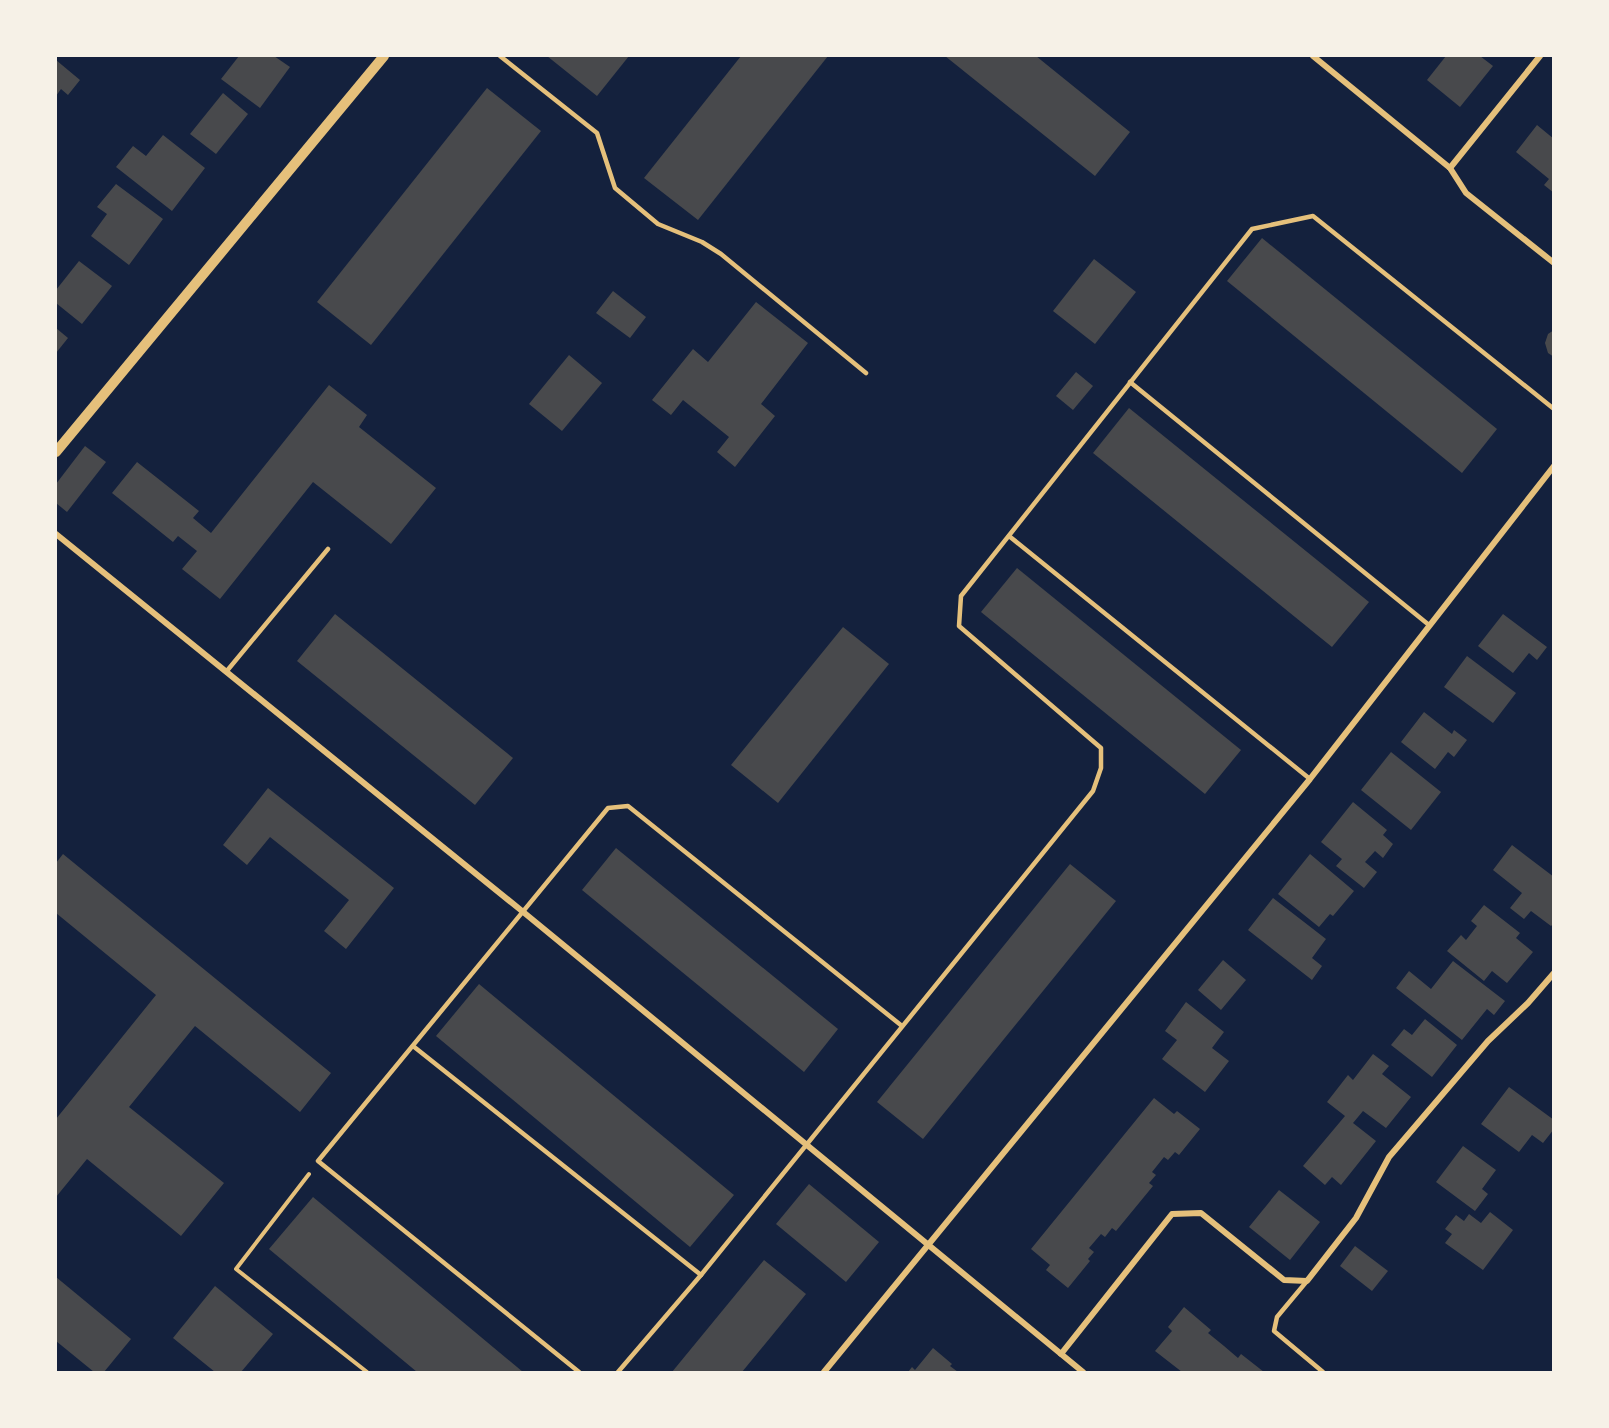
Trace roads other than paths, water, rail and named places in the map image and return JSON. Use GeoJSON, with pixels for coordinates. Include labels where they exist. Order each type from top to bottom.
{"type":"FeatureCollection","features":[{"type":"Feature","properties":{"kind":"street"},"geometry":{"type":"LineString","coordinates":[[56,452],[384,56]]}},
{"type":"Feature","properties":{"kind":"street"},"geometry":{"type":"LineString","coordinates":[[1313,56],[1450,168],[1467,193],[1554,263]]}},
{"type":"Feature","properties":{"kind":"street"},"geometry":{"type":"LineString","coordinates":[[1450,168],[1540,56]]}},
{"type":"Feature","properties":{"kind":"street"},"geometry":{"type":"LineString","coordinates":[[824,1372],[1310,779],[1554,466]]}},
{"type":"Feature","properties":{"kind":"street"},"geometry":{"type":"LineString","coordinates":[[56,534],[522,911],[1083,1372]]}},
{"type":"Feature","properties":{"kind":"street"},"geometry":{"type":"LineString","coordinates":[[1061,1354],[1172,1214],[1201,1213],[1284,1280],[1307,1281],[1356,1218],[1389,1157],[1488,1041],[1528,1003],[1554,973]]}},
{"type":"Feature","properties":{"kind":"lane"},"geometry":{"type":"LineString","coordinates":[[500,56],[597,133],[615,188],[658,224],[702,242],[721,254],[866,373]]}},
{"type":"Feature","properties":{"kind":"lane"},"geometry":{"type":"LineString","coordinates":[[618,1372],[701,1275],[1094,791],[1101,768],[1101,748],[958,626],[961,596],[1252,230],[1313,216],[1554,409]]}},
{"type":"Feature","properties":{"kind":"lane"},"geometry":{"type":"LineString","coordinates":[[1130,382],[1429,626]]}},
{"type":"Feature","properties":{"kind":"lane"},"geometry":{"type":"LineString","coordinates":[[1009,536],[1310,779]]}},
{"type":"Feature","properties":{"kind":"lane"},"geometry":{"type":"LineString","coordinates":[[226,672],[328,549]]}},
{"type":"Feature","properties":{"kind":"lane"},"geometry":{"type":"LineString","coordinates":[[579,1372],[318,1161],[608,808],[628,806],[902,1026]]}},
{"type":"Feature","properties":{"kind":"lane"},"geometry":{"type":"LineString","coordinates":[[413,1046],[701,1275]]}},
{"type":"Feature","properties":{"kind":"lane"},"geometry":{"type":"LineString","coordinates":[[1307,1281],[1277,1317],[1275,1331],[1323,1372]]}}]}
